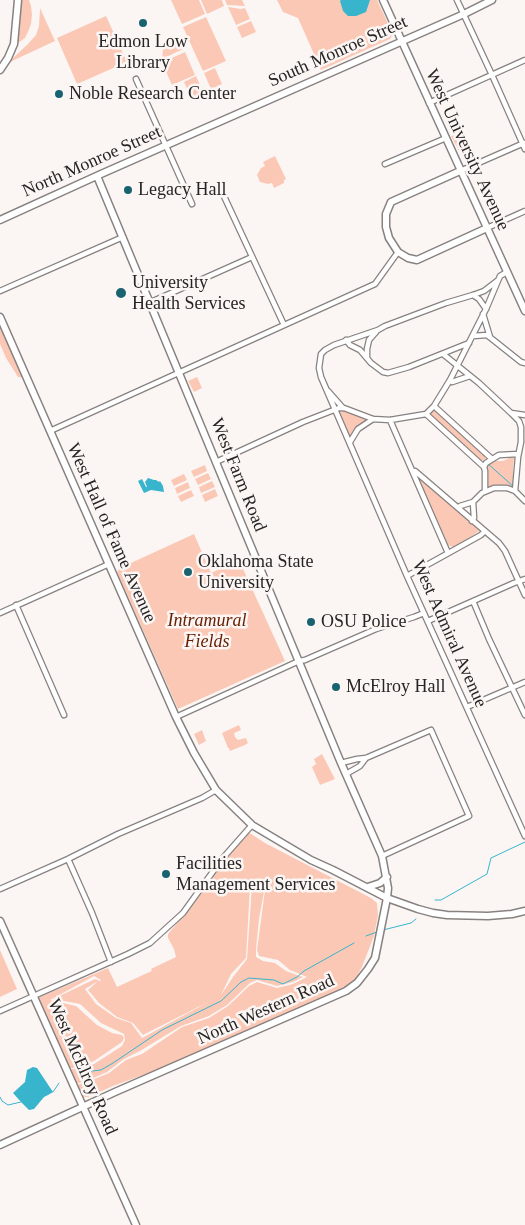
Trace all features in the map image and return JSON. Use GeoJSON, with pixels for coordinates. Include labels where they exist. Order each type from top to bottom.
{"type":"FeatureCollection","features":[{"type":"Feature","properties":{"kind":"street"},"geometry":{"type":"LineString","coordinates":[[0,70],[14,44],[18,0]]}},
{"type":"Feature","properties":{"kind":"street","name":"West University Avenue"},"geometry":{"type":"LineString","coordinates":[[383,0],[525,312]]}},
{"type":"Feature","properties":{"kind":"street"},"geometry":{"type":"LineString","coordinates":[[457,0],[524,143],[525,149]]}},
{"type":"Feature","properties":{"kind":"street","name":"South Monroe Street"},"geometry":{"type":"LineString","coordinates":[[196,132],[492,0]]}},
{"type":"Feature","properties":{"kind":"street"},"geometry":{"type":"LineString","coordinates":[[429,103],[525,60]]}},
{"type":"Feature","properties":{"kind":"street"},"geometry":{"type":"LineString","coordinates":[[136,79],[192,204]]}},
{"type":"Feature","properties":{"kind":"street","name":"North Monroe Street"},"geometry":{"type":"LineString","coordinates":[[0,220],[196,132]]}},
{"type":"Feature","properties":{"kind":"street"},"geometry":{"type":"LineString","coordinates":[[385,164],[446,138]]}},
{"type":"Feature","properties":{"kind":"street"},"geometry":{"type":"LineString","coordinates":[[524,143],[391,202],[386,214],[386,226],[391,243],[398,252],[408,258],[418,260],[525,211]]}},
{"type":"Feature","properties":{"kind":"street","name":"West Farm Road"},"geometry":{"type":"LineString","coordinates":[[97,176],[341,763],[382,856],[388,888],[387,898]]}},
{"type":"Feature","properties":{"kind":"street"},"geometry":{"type":"LineString","coordinates":[[222,192],[284,325]]}},
{"type":"Feature","properties":{"kind":"street"},"geometry":{"type":"LineString","coordinates":[[0,292],[123,237]]}},
{"type":"Feature","properties":{"kind":"street"},"geometry":{"type":"LineString","coordinates":[[50,431],[376,284],[398,252]]}},
{"type":"Feature","properties":{"kind":"street"},"geometry":{"type":"LineString","coordinates":[[150,302],[252,257]]}},
{"type":"Feature","properties":{"kind":"street","name":"West Admiral Avenue"},"geometry":{"type":"LineString","coordinates":[[507,272],[484,291],[473,296],[446,302],[378,330],[346,340],[325,350],[321,354],[319,368],[407,576],[525,836]]}},
{"type":"Feature","properties":{"kind":"street"},"geometry":{"type":"LineString","coordinates":[[216,462],[303,422],[339,408],[344,408],[373,419],[390,420],[426,414],[434,406],[450,380],[485,312],[498,279]]}},
{"type":"Feature","properties":{"kind":"street"},"geometry":{"type":"LineString","coordinates":[[473,296],[479,299],[485,312],[490,337]]}},
{"type":"Feature","properties":{"kind":"street","name":"West Hall of Fame Avenue"},"geometry":{"type":"LineString","coordinates":[[0,317],[176,717],[194,753],[216,790],[252,825],[311,860],[387,898]]}},
{"type":"Feature","properties":{"kind":"street"},"geometry":{"type":"LineString","coordinates":[[367,358],[369,340],[378,330]]}},
{"type":"Feature","properties":{"kind":"street"},"geometry":{"type":"LineString","coordinates":[[472,336],[485,334],[525,364]]}},
{"type":"Feature","properties":{"kind":"street"},"geometry":{"type":"LineString","coordinates":[[346,340],[350,345],[360,350],[371,364],[388,373],[469,344]]}},
{"type":"Feature","properties":{"kind":"street"},"geometry":{"type":"LineString","coordinates":[[443,354],[479,383],[519,422],[521,436],[515,491]]}},
{"type":"Feature","properties":{"kind":"street"},"geometry":{"type":"LineString","coordinates":[[450,380],[452,382],[470,376]]}},
{"type":"Feature","properties":{"kind":"street"},"geometry":{"type":"LineString","coordinates":[[326,388],[344,408]]}},
{"type":"Feature","properties":{"kind":"street"},"geometry":{"type":"LineString","coordinates":[[434,406],[492,459]]}},
{"type":"Feature","properties":{"kind":"street"},"geometry":{"type":"LineString","coordinates":[[511,413],[525,415]]}},
{"type":"Feature","properties":{"kind":"street"},"geometry":{"type":"LineString","coordinates":[[426,414],[484,467],[486,471],[485,491]]}},
{"type":"Feature","properties":{"kind":"street"},"geometry":{"type":"LineString","coordinates":[[350,442],[358,429],[373,419]]}},
{"type":"Feature","properties":{"kind":"street"},"geometry":{"type":"LineString","coordinates":[[390,420],[448,553]]}},
{"type":"Feature","properties":{"kind":"street"},"geometry":{"type":"LineString","coordinates":[[521,436],[525,430]]}},
{"type":"Feature","properties":{"kind":"street"},"geometry":{"type":"LineString","coordinates":[[484,467],[486,463],[499,455],[518,454]]}},
{"type":"Feature","properties":{"kind":"street"},"geometry":{"type":"LineString","coordinates":[[412,472],[415,471],[499,543],[505,551],[525,595]]}},
{"type":"Feature","properties":{"kind":"street"},"geometry":{"type":"LineString","coordinates":[[458,508],[473,502],[485,491],[494,488],[507,488],[515,491],[525,501]]}},
{"type":"Feature","properties":{"kind":"street"},"geometry":{"type":"LineString","coordinates":[[472,521],[474,518],[473,502]]}},
{"type":"Feature","properties":{"kind":"street"},"geometry":{"type":"LineString","coordinates":[[407,576],[485,532]]}},
{"type":"Feature","properties":{"kind":"street"},"geometry":{"type":"LineString","coordinates":[[0,612],[110,564]]}},
{"type":"Feature","properties":{"kind":"street"},"geometry":{"type":"LineString","coordinates":[[428,622],[525,579]]}},
{"type":"Feature","properties":{"kind":"street"},"geometry":{"type":"LineString","coordinates":[[474,602],[525,715]]}},
{"type":"Feature","properties":{"kind":"street"},"geometry":{"type":"LineString","coordinates":[[16,605],[64,715]]}},
{"type":"Feature","properties":{"kind":"street"},"geometry":{"type":"LineString","coordinates":[[176,717],[299,661],[376,629],[424,613]]}},
{"type":"Feature","properties":{"kind":"street"},"geometry":{"type":"LineString","coordinates":[[467,707],[525,682]]}},
{"type":"Feature","properties":{"kind":"street"},"geometry":{"type":"LineString","coordinates":[[341,763],[357,758],[366,758],[432,730],[469,816],[382,856]]}},
{"type":"Feature","properties":{"kind":"street"},"geometry":{"type":"LineString","coordinates":[[346,774],[360,766],[366,758]]}},
{"type":"Feature","properties":{"kind":"street"},"geometry":{"type":"LineString","coordinates":[[0,889],[216,790]]}},
{"type":"Feature","properties":{"kind":"street"},"geometry":{"type":"LineString","coordinates":[[0,1011],[150,943],[189,905],[222,859],[252,825]]}},
{"type":"Feature","properties":{"kind":"street"},"geometry":{"type":"LineString","coordinates":[[68,859],[111,962]]}},
{"type":"Feature","properties":{"kind":"street"},"geometry":{"type":"LineString","coordinates":[[368,887],[380,884],[386,876]]}},
{"type":"Feature","properties":{"kind":"street"},"geometry":{"type":"LineString","coordinates":[[387,898],[425,911],[446,915],[488,916],[525,911]]}},
{"type":"Feature","properties":{"kind":"street","name":"North Western Road"},"geometry":{"type":"LineString","coordinates":[[0,1145],[346,991],[358,983],[375,958],[387,898]]}},
{"type":"Feature","properties":{"kind":"street","name":"West McElroy Road"},"geometry":{"type":"LineString","coordinates":[[0,921],[136,1225]]}},
{"type":"Feature","properties":{"kind":"green space"},"geometry":{"type":"Polygon","coordinates":[[[21,0],[29,0],[32,15],[31,24],[25,38],[18,43],[17,39],[21,0]]]}},
{"type":"Feature","properties":{"kind":"green space"},"geometry":{"type":"Polygon","coordinates":[[[171,0],[199,0],[205,14],[182,24],[171,0]]]}},
{"type":"Feature","properties":{"kind":"green space"},"geometry":{"type":"Polygon","coordinates":[[[201,0],[222,0],[224,6],[207,14],[201,0]]]}},
{"type":"Feature","properties":{"kind":"green space"},"geometry":{"type":"Polygon","coordinates":[[[225,0],[242,0],[245,6],[227,5],[225,0]]]}},
{"type":"Feature","properties":{"kind":"green space"},"geometry":{"type":"Polygon","coordinates":[[[277,0],[377,0],[393,34],[390,39],[321,70],[298,18],[283,12],[277,0]]]}},
{"type":"Feature","properties":{"kind":"green space"},"geometry":{"type":"Polygon","coordinates":[[[228,7],[245,8],[250,19],[236,25],[228,7]]]}},
{"type":"Feature","properties":{"kind":"green space"},"geometry":{"type":"Polygon","coordinates":[[[40,8],[55,41],[10,62],[36,35],[39,26],[40,8]]]}},
{"type":"Feature","properties":{"kind":"green space"},"geometry":{"type":"Polygon","coordinates":[[[106,16],[127,62],[77,84],[57,38],[106,16]]]}},
{"type":"Feature","properties":{"kind":"green space"},"geometry":{"type":"Polygon","coordinates":[[[206,17],[226,61],[203,71],[183,27],[206,17]]]}},
{"type":"Feature","properties":{"kind":"green space"},"geometry":{"type":"Polygon","coordinates":[[[251,21],[256,32],[242,38],[237,27],[251,21]]]}},
{"type":"Feature","properties":{"kind":"green space"},"geometry":{"type":"Polygon","coordinates":[[[180,41],[183,49],[162,59],[163,49],[180,41]]]}},
{"type":"Feature","properties":{"kind":"green space"},"geometry":{"type":"Polygon","coordinates":[[[185,52],[195,75],[172,85],[163,62],[185,52]]]}},
{"type":"Feature","properties":{"kind":"green space"},"geometry":{"type":"Polygon","coordinates":[[[215,68],[222,84],[211,89],[204,73],[215,68]]]}},
{"type":"Feature","properties":{"kind":"green space"},"geometry":{"type":"Polygon","coordinates":[[[196,76],[203,92],[191,97],[184,82],[196,76]]]}},
{"type":"Feature","properties":{"kind":"green space"},"geometry":{"type":"Polygon","coordinates":[[[460,132],[467,148],[459,151],[451,136],[460,132]]]}},
{"type":"Feature","properties":{"kind":"green space"},"geometry":{"type":"Polygon","coordinates":[[[275,156],[286,179],[284,183],[274,188],[272,183],[260,182],[257,175],[261,168],[265,166],[263,162],[275,156]]]}},
{"type":"Feature","properties":{"kind":"green space"},"geometry":{"type":"Polygon","coordinates":[[[0,317],[27,378],[18,377],[6,358],[0,344],[0,317]]]}},
{"type":"Feature","properties":{"kind":"green space"},"geometry":{"type":"Polygon","coordinates":[[[197,377],[202,388],[194,392],[188,381],[197,377]]]}},
{"type":"Feature","properties":{"kind":"green space"},"geometry":{"type":"Polygon","coordinates":[[[339,408],[373,419],[364,424],[350,442],[335,409],[339,408]]]}},
{"type":"Feature","properties":{"kind":"green space"},"geometry":{"type":"Polygon","coordinates":[[[435,410],[486,455],[484,460],[480,460],[430,416],[430,412],[435,410]]]}},
{"type":"Feature","properties":{"kind":"green space"},"geometry":{"type":"Polygon","coordinates":[[[513,456],[512,487],[487,488],[487,466],[493,461],[503,461],[513,456]]]}},
{"type":"Feature","properties":{"kind":"green space"},"geometry":{"type":"Polygon","coordinates":[[[205,465],[207,471],[194,477],[191,471],[205,465]]]}},
{"type":"Feature","properties":{"kind":"green space"},"geometry":{"type":"Polygon","coordinates":[[[208,473],[211,479],[198,485],[195,479],[208,473]]]}},
{"type":"Feature","properties":{"kind":"green space"},"geometry":{"type":"Polygon","coordinates":[[[184,474],[187,480],[174,486],[171,480],[184,474]]]}},
{"type":"Feature","properties":{"kind":"green space"},"geometry":{"type":"Polygon","coordinates":[[[420,478],[477,527],[479,531],[455,548],[448,545],[420,478]]]}},
{"type":"Feature","properties":{"kind":"green space"},"geometry":{"type":"Polygon","coordinates":[[[212,481],[215,487],[201,493],[199,487],[212,481]]]}},
{"type":"Feature","properties":{"kind":"green space"},"geometry":{"type":"Polygon","coordinates":[[[188,482],[190,488],[177,494],[175,488],[188,482]]]}},
{"type":"Feature","properties":{"kind":"green space"},"geometry":{"type":"Polygon","coordinates":[[[215,489],[218,496],[205,502],[202,495],[215,489]]]}},
{"type":"Feature","properties":{"kind":"green space"},"geometry":{"type":"Polygon","coordinates":[[[191,490],[194,496],[181,502],[178,496],[191,490]]]}},
{"type":"Feature","properties":{"kind":"green space","name":"Intramural Fields"},"geometry":{"type":"Polygon","coordinates":[[[194,534],[211,573],[239,560],[285,661],[178,709],[117,572],[120,568],[194,534]]]}},
{"type":"Feature","properties":{"kind":"green space"},"geometry":{"type":"Polygon","coordinates":[[[239,725],[241,730],[234,733],[235,737],[238,740],[246,738],[248,743],[230,751],[222,733],[239,725]]]}},
{"type":"Feature","properties":{"kind":"green space"},"geometry":{"type":"Polygon","coordinates":[[[202,730],[206,741],[199,745],[194,734],[202,730]]]}},
{"type":"Feature","properties":{"kind":"green space"},"geometry":{"type":"Polygon","coordinates":[[[322,754],[335,779],[320,785],[312,767],[316,764],[314,759],[322,754]]]}},
{"type":"Feature","properties":{"kind":"green space"},"geometry":{"type":"Polygon","coordinates":[[[248,832],[265,843],[371,898],[377,903],[378,915],[374,936],[362,967],[354,981],[344,988],[159,1069],[88,1097],[83,1097],[77,1085],[109,1073],[126,1060],[142,1054],[182,1027],[209,1018],[228,1006],[249,986],[257,982],[277,988],[293,984],[307,977],[290,970],[278,960],[259,956],[257,950],[265,890],[264,882],[258,879],[250,886],[246,958],[231,974],[221,995],[247,959],[252,885],[257,883],[263,888],[264,892],[259,919],[256,957],[263,961],[275,963],[286,971],[303,977],[277,986],[257,980],[250,983],[227,1005],[209,1016],[181,1026],[124,1059],[107,1072],[76,1084],[69,1070],[94,1064],[122,1046],[125,1040],[124,1034],[101,1023],[80,1004],[53,999],[95,979],[101,980],[94,976],[50,1000],[76,1006],[97,1025],[112,1033],[122,1035],[124,1038],[122,1042],[94,1061],[73,1068],[69,1068],[38,998],[108,968],[117,987],[152,971],[151,969],[176,957],[168,934],[248,832]],[[98,981],[85,989],[96,1004],[116,1018],[131,1023],[142,1038],[212,1000],[143,1035],[133,1023],[117,1017],[99,1003],[88,990],[98,981]]]}},
{"type":"Feature","properties":{"kind":"green space"},"geometry":{"type":"Polygon","coordinates":[[[0,950],[17,989],[0,997],[0,950]]]}},
{"type":"Feature","properties":{"kind":"water"},"geometry":{"type":"Polygon","coordinates":[[[341,0],[370,0],[366,12],[356,16],[348,16],[343,11],[341,0]]]}},
{"type":"Feature","properties":{"kind":"water"},"geometry":{"type":"Polygon","coordinates":[[[148,478],[160,481],[164,492],[151,490],[144,493],[138,481],[142,479],[147,487],[145,482],[148,478]]]}},
{"type":"Feature","properties":{"kind":"water"},"geometry":{"type":"Polygon","coordinates":[[[33,1067],[37,1068],[53,1092],[44,1097],[34,1109],[29,1110],[13,1093],[25,1082],[27,1070],[33,1067]]]}},
{"type":"Feature","properties":{"kind":"waterway"},"geometry":{"type":"LineString","coordinates":[[487,463],[514,487]]}},
{"type":"Feature","properties":{"kind":"waterway"},"geometry":{"type":"LineString","coordinates":[[435,900],[441,900],[487,874],[491,858],[525,842]]}},
{"type":"Feature","properties":{"kind":"waterway"},"geometry":{"type":"LineString","coordinates":[[383,930],[411,923],[416,919]]}},
{"type":"Feature","properties":{"kind":"waterway"},"geometry":{"type":"LineString","coordinates":[[366,936],[377,932]]}},
{"type":"Feature","properties":{"kind":"waterway"},"geometry":{"type":"LineString","coordinates":[[83,1072],[101,1070],[162,1030],[221,1001],[241,982],[249,978],[274,980],[283,984],[354,943]]}},
{"type":"Feature","properties":{"kind":"waterway"},"geometry":{"type":"LineString","coordinates":[[53,1092],[59,1083]]}},
{"type":"Feature","properties":{"kind":"waterway"},"geometry":{"type":"LineString","coordinates":[[0,1097],[8,1105],[21,1102]]}},
{"type":"Feature","properties":{"kind":"place","name":"Edmon Low Library"},"geometry":{"type":"Point","coordinates":[143,23]}},
{"type":"Feature","properties":{"kind":"place","name":"Noble Research Center"},"geometry":{"type":"Point","coordinates":[59,94]}},
{"type":"Feature","properties":{"kind":"place","name":"Legacy Hall"},"geometry":{"type":"Point","coordinates":[128,190]}},
{"type":"Feature","properties":{"kind":"place","name":"University Health Services"},"geometry":{"type":"Point","coordinates":[121,293]}},
{"type":"Feature","properties":{"kind":"place","name":"Oklahoma State University"},"geometry":{"type":"Point","coordinates":[188,572]}},
{"type":"Feature","properties":{"kind":"place","name":"OSU Police"},"geometry":{"type":"Point","coordinates":[311,622]}},
{"type":"Feature","properties":{"kind":"place","name":"McElroy Hall"},"geometry":{"type":"Point","coordinates":[336,687]}},
{"type":"Feature","properties":{"kind":"place","name":"Facilities Management Services"},"geometry":{"type":"Point","coordinates":[166,874]}}]}
